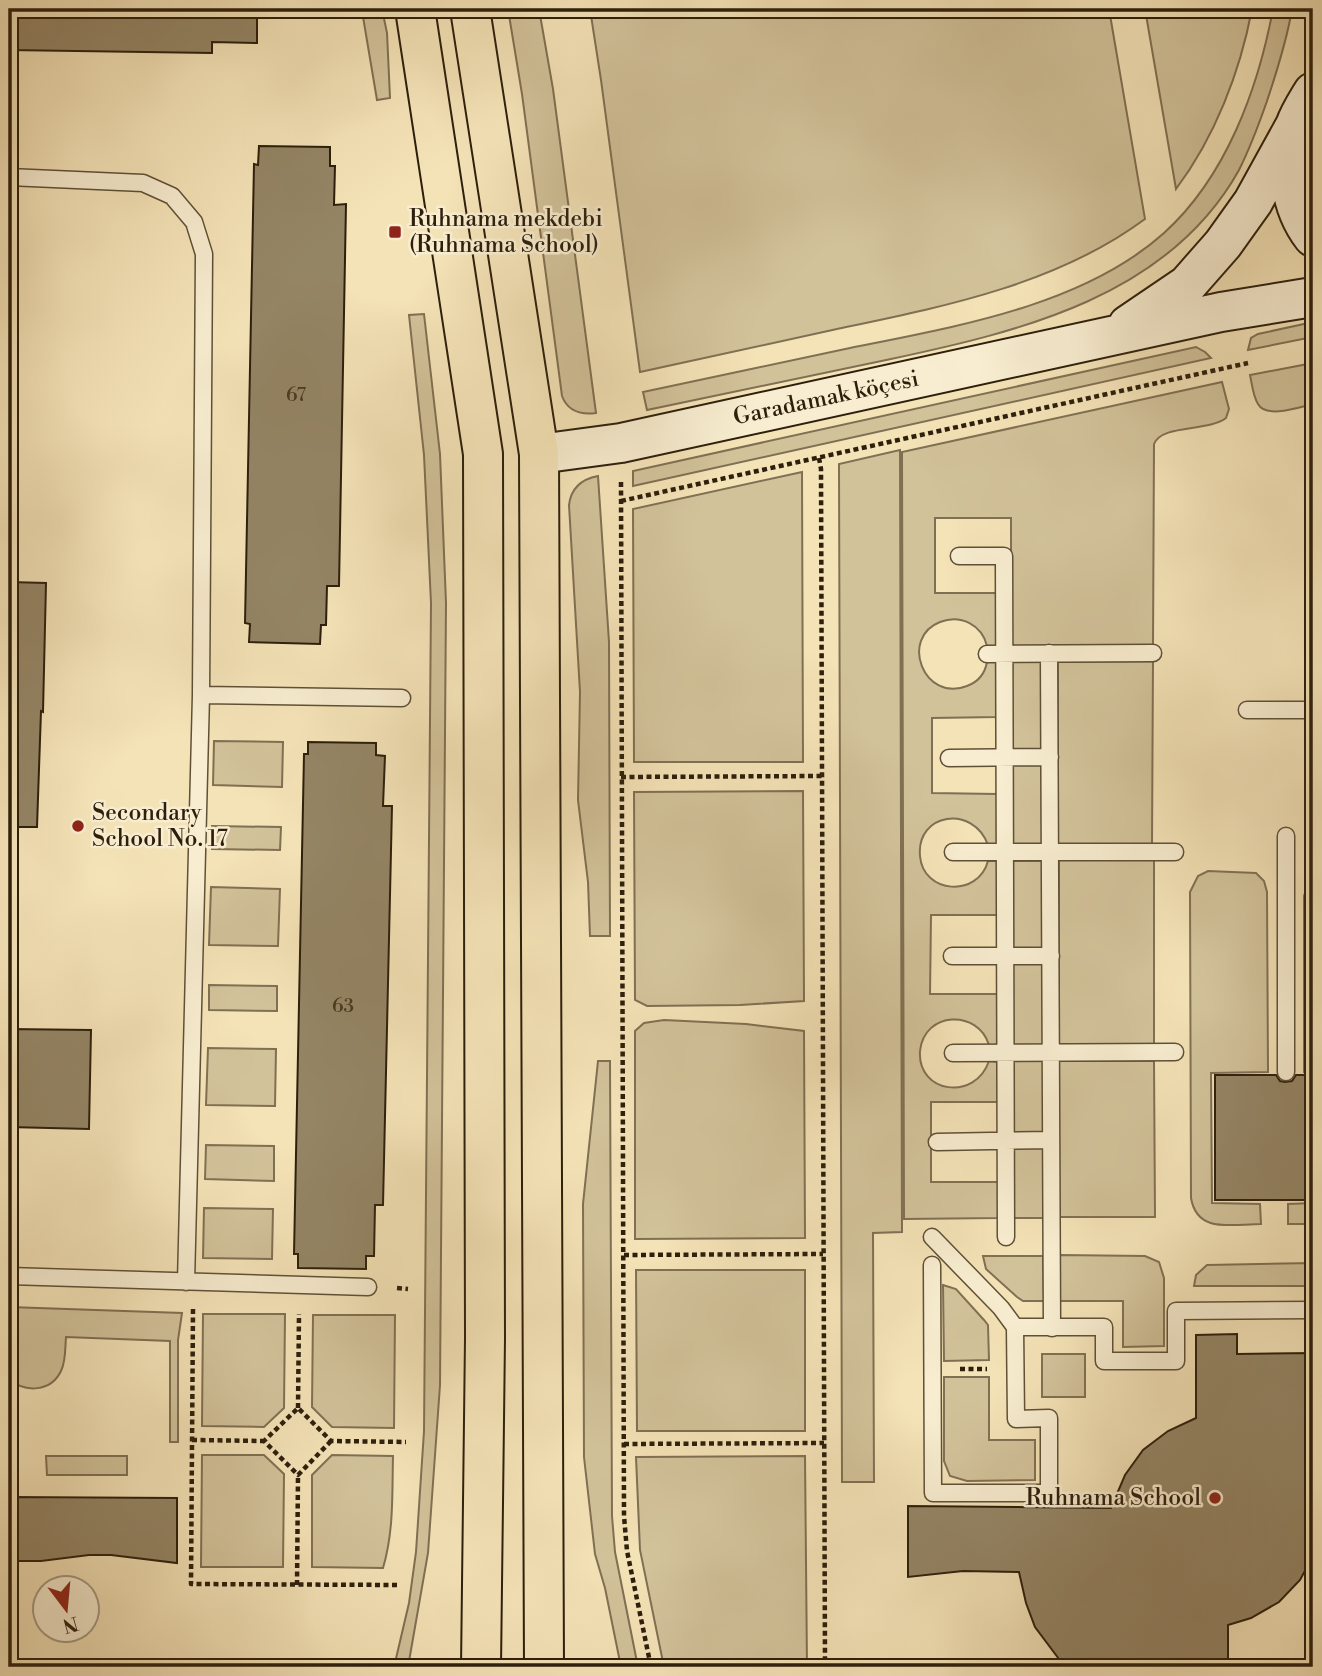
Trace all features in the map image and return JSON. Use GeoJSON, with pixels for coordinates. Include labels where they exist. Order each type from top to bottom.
{"type":"FeatureCollection","features":[{"type":"Feature","properties":{"kind":"main road"},"geometry":{"type":"LineString","coordinates":[[415,9],[483,454],[485,1338],[479,1661]]}},
{"type":"Feature","properties":{"kind":"main road"},"geometry":{"type":"LineString","coordinates":[[470,9],[539,454],[547,1657]]}},
{"type":"Feature","properties":{"kind":"main road"},"geometry":{"type":"LineString","coordinates":[[1305,108],[1289,159],[1293,194],[1306,227],[1313,237]]}},
{"type":"Feature","properties":{"kind":"main road","name":"Garadamak köçesi"},"geometry":{"type":"LineString","coordinates":[[1112,336],[1187,285],[1223,244],[1253,202],[1305,108]]}},
{"type":"Feature","properties":{"kind":"main road","name":"Garadamak köçesi"},"geometry":{"type":"LineString","coordinates":[[539,454],[621,443],[1221,312],[1313,297]]}},
{"type":"Feature","properties":{"kind":"lane"},"geometry":{"type":"LineString","coordinates":[[9,177],[143,183],[172,196],[194,222],[204,254],[201,695],[186,1282]]}},
{"type":"Feature","properties":{"kind":"lane"},"geometry":{"type":"LineString","coordinates":[[959,556],[1004,556],[996,654],[1004,758],[1006,1237]]}},
{"type":"Feature","properties":{"kind":"lane"},"geometry":{"type":"LineString","coordinates":[[1049,653],[1052,1328]]}},
{"type":"Feature","properties":{"kind":"lane"},"geometry":{"type":"LineString","coordinates":[[996,654],[1153,653]]}},
{"type":"Feature","properties":{"kind":"lane"},"geometry":{"type":"LineString","coordinates":[[201,695],[402,698]]}},
{"type":"Feature","properties":{"kind":"lane"},"geometry":{"type":"LineString","coordinates":[[1247,710],[1313,710]]}},
{"type":"Feature","properties":{"kind":"lane"},"geometry":{"type":"LineString","coordinates":[[949,758],[1050,757]]}},
{"type":"Feature","properties":{"kind":"lane"},"geometry":{"type":"LineString","coordinates":[[1286,836],[1286,1072]]}},
{"type":"Feature","properties":{"kind":"lane"},"geometry":{"type":"LineString","coordinates":[[953,852],[1175,852]]}},
{"type":"Feature","properties":{"kind":"lane"},"geometry":{"type":"LineString","coordinates":[[952,957],[1051,956]]}},
{"type":"Feature","properties":{"kind":"lane"},"geometry":{"type":"LineString","coordinates":[[953,1053],[1175,1052]]}},
{"type":"Feature","properties":{"kind":"lane"},"geometry":{"type":"LineString","coordinates":[[937,1142],[1051,1140]]}},
{"type":"Feature","properties":{"kind":"lane"},"geometry":{"type":"LineString","coordinates":[[932,1237],[1015,1327],[1016,1419],[1049,1418],[1049,1493],[933,1493],[932,1265]]}},
{"type":"Feature","properties":{"kind":"lane"},"geometry":{"type":"LineString","coordinates":[[9,1276],[368,1287]]}},
{"type":"Feature","properties":{"kind":"lane"},"geometry":{"type":"LineString","coordinates":[[1015,1327],[1104,1327],[1104,1362],[1177,1361],[1176,1311],[1313,1310]]}},
{"type":"Feature","properties":{"kind":"path"},"geometry":{"type":"LineString","coordinates":[[621,501],[1248,363]]}},
{"type":"Feature","properties":{"kind":"path"},"geometry":{"type":"LineString","coordinates":[[819,457],[825,1667]]}},
{"type":"Feature","properties":{"kind":"path"},"geometry":{"type":"LineString","coordinates":[[621,474],[624,1516],[627,1551],[651,1667]]}},
{"type":"Feature","properties":{"kind":"path"},"geometry":{"type":"LineString","coordinates":[[621,777],[822,776]]}},
{"type":"Feature","properties":{"kind":"path"},"geometry":{"type":"LineString","coordinates":[[624,1255],[823,1254]]}},
{"type":"Feature","properties":{"kind":"path"},"geometry":{"type":"LineString","coordinates":[[193,1312],[191,1584],[398,1585]]}},
{"type":"Feature","properties":{"kind":"path"},"geometry":{"type":"LineString","coordinates":[[264,1441],[298,1408],[299,1314]]}},
{"type":"Feature","properties":{"kind":"path"},"geometry":{"type":"LineString","coordinates":[[298,1408],[331,1441],[406,1442]]}},
{"type":"Feature","properties":{"kind":"path"},"geometry":{"type":"LineString","coordinates":[[192,1440],[264,1441],[298,1475]]}},
{"type":"Feature","properties":{"kind":"path"},"geometry":{"type":"LineString","coordinates":[[297,1585],[298,1475],[331,1441]]}},
{"type":"Feature","properties":{"kind":"path"},"geometry":{"type":"LineString","coordinates":[[624,1444],[824,1443]]}},
{"type":"Feature","properties":{"kind":"shaded area"},"geometry":{"type":"Polygon","coordinates":[[[382,9],[387,33],[390,98],[377,100],[362,11],[382,9]]]}},
{"type":"Feature","properties":{"kind":"shaded area"},"geometry":{"type":"Polygon","coordinates":[[[508,9],[539,9],[553,89],[596,413],[576,411],[568,406],[562,396],[522,94],[508,9]]]}},
{"type":"Feature","properties":{"kind":"shaded area"},"geometry":{"type":"Polygon","coordinates":[[[590,9],[1109,9],[1145,219],[1111,242],[1074,261],[997,290],[917,312],[640,372],[590,9]]]}},
{"type":"Feature","properties":{"kind":"shaded area"},"geometry":{"type":"Polygon","coordinates":[[[1145,9],[1252,9],[1241,56],[1224,103],[1203,148],[1176,189],[1145,9]]]}},
{"type":"Feature","properties":{"kind":"shaded area"},"geometry":{"type":"Polygon","coordinates":[[[1273,9],[1292,9],[1271,90],[1239,170],[1209,213],[1174,249],[1133,278],[1088,301],[991,335],[891,359],[647,410],[643,392],[974,322],[1056,296],[1095,279],[1132,258],[1164,233],[1186,211],[1222,159],[1248,100],[1267,39],[1273,9]]]}},
{"type":"Feature","properties":{"kind":"shaded area"},"geometry":{"type":"Polygon","coordinates":[[[424,314],[440,454],[446,603],[440,1385],[428,1553],[408,1667],[394,1667],[409,1603],[416,1552],[424,1431],[431,603],[424,455],[409,315],[424,314]]]}},
{"type":"Feature","properties":{"kind":"shaded area"},"geometry":{"type":"Polygon","coordinates":[[[1313,322],[1313,337],[1248,350],[1251,338],[1258,334],[1313,322]]]}},
{"type":"Feature","properties":{"kind":"shaded area"},"geometry":{"type":"Polygon","coordinates":[[[1196,347],[1211,358],[633,486],[633,471],[1196,347]]]}},
{"type":"Feature","properties":{"kind":"shaded area"},"geometry":{"type":"Polygon","coordinates":[[[1313,363],[1313,404],[1268,411],[1258,404],[1250,375],[1313,363]]]}},
{"type":"Feature","properties":{"kind":"shaded area"},"geometry":{"type":"Polygon","coordinates":[[[1222,382],[1229,409],[1226,418],[1208,425],[1166,433],[1154,444],[1153,645],[1011,646],[1011,518],[935,518],[935,593],[996,593],[996,646],[987,646],[980,632],[970,623],[956,619],[940,622],[928,630],[921,641],[919,654],[922,666],[929,677],[939,685],[952,689],[971,684],[980,677],[987,662],[997,662],[997,717],[932,718],[932,793],[997,794],[997,844],[988,845],[981,832],[970,823],[947,819],[927,830],[921,842],[920,856],[923,869],[930,878],[951,887],[974,881],[988,861],[997,861],[997,915],[931,915],[930,994],[998,994],[998,1045],[989,1045],[983,1033],[974,1025],[952,1020],[931,1028],[920,1051],[922,1065],[928,1076],[948,1087],[972,1083],[982,1074],[989,1061],[998,1062],[998,1102],[931,1102],[931,1182],[998,1182],[998,1218],[904,1219],[902,452],[1222,382]]]}},
{"type":"Feature","properties":{"kind":"shaded area"},"geometry":{"type":"Polygon","coordinates":[[[900,450],[902,1232],[873,1233],[874,1482],[842,1482],[839,464],[900,450]]]}},
{"type":"Feature","properties":{"kind":"shaded area"},"geometry":{"type":"Polygon","coordinates":[[[802,472],[803,762],[634,762],[633,509],[802,472]]]}},
{"type":"Feature","properties":{"kind":"shaded area"},"geometry":{"type":"Polygon","coordinates":[[[598,476],[609,642],[610,936],[590,936],[588,882],[578,800],[580,692],[569,505],[578,485],[598,476]]]}},
{"type":"Feature","properties":{"kind":"shaded area"},"geometry":{"type":"Polygon","coordinates":[[[1153,661],[1152,844],[1058,844],[1058,662],[1153,661]]]}},
{"type":"Feature","properties":{"kind":"shaded area"},"geometry":{"type":"Polygon","coordinates":[[[1011,662],[1042,662],[1042,750],[1012,750],[1011,662]]]}},
{"type":"Feature","properties":{"kind":"shaded area"},"geometry":{"type":"Polygon","coordinates":[[[214,741],[283,742],[282,787],[213,785],[214,741]]]}},
{"type":"Feature","properties":{"kind":"shaded area"},"geometry":{"type":"Polygon","coordinates":[[[1012,765],[1042,765],[1042,844],[1012,844],[1012,765]]]}},
{"type":"Feature","properties":{"kind":"shaded area"},"geometry":{"type":"Polygon","coordinates":[[[803,791],[804,1001],[647,1006],[635,1000],[634,792],[803,791]]]}},
{"type":"Feature","properties":{"kind":"shaded area"},"geometry":{"type":"Polygon","coordinates":[[[212,826],[281,827],[280,850],[212,849],[212,826]]]}},
{"type":"Feature","properties":{"kind":"shaded area"},"geometry":{"type":"Polygon","coordinates":[[[1059,860],[1154,860],[1154,1044],[1059,1045],[1059,860]]]}},
{"type":"Feature","properties":{"kind":"shaded area"},"geometry":{"type":"Polygon","coordinates":[[[1012,861],[1042,861],[1042,949],[1013,948],[1012,861]]]}},
{"type":"Feature","properties":{"kind":"shaded area"},"geometry":{"type":"Polygon","coordinates":[[[1208,871],[1256,873],[1264,881],[1267,892],[1268,1072],[1211,1073],[1212,1203],[1260,1204],[1261,1224],[1228,1225],[1208,1222],[1200,1217],[1191,1198],[1190,892],[1198,876],[1208,871]]]}},
{"type":"Feature","properties":{"kind":"shaded area"},"geometry":{"type":"Polygon","coordinates":[[[1313,879],[1313,1072],[1304,1072],[1304,896],[1313,879]]]}},
{"type":"Feature","properties":{"kind":"shaded area"},"geometry":{"type":"Polygon","coordinates":[[[211,887],[280,889],[278,946],[209,945],[211,887]]]}},
{"type":"Feature","properties":{"kind":"shaded area"},"geometry":{"type":"Polygon","coordinates":[[[1012,964],[1043,964],[1043,1045],[1013,1045],[1012,964]]]}},
{"type":"Feature","properties":{"kind":"shaded area"},"geometry":{"type":"Polygon","coordinates":[[[209,985],[277,986],[277,1011],[209,1010],[209,985]]]}},
{"type":"Feature","properties":{"kind":"shaded area"},"geometry":{"type":"Polygon","coordinates":[[[664,1020],[746,1024],[804,1031],[805,1238],[635,1239],[635,1031],[644,1023],[664,1020]]]}},
{"type":"Feature","properties":{"kind":"shaded area"},"geometry":{"type":"Polygon","coordinates":[[[208,1048],[276,1049],[275,1106],[206,1105],[208,1048]]]}},
{"type":"Feature","properties":{"kind":"shaded area"},"geometry":{"type":"Polygon","coordinates":[[[598,1061],[610,1061],[612,1516],[615,1552],[638,1667],[621,1667],[605,1588],[595,1554],[584,1457],[583,1204],[598,1061]]]}},
{"type":"Feature","properties":{"kind":"shaded area"},"geometry":{"type":"Polygon","coordinates":[[[1013,1061],[1043,1061],[1043,1133],[1013,1133],[1013,1061]]]}},
{"type":"Feature","properties":{"kind":"shaded area"},"geometry":{"type":"Polygon","coordinates":[[[1059,1061],[1154,1061],[1155,1217],[1059,1217],[1059,1061]]]}},
{"type":"Feature","properties":{"kind":"shaded area"},"geometry":{"type":"Polygon","coordinates":[[[206,1145],[274,1146],[274,1181],[205,1179],[206,1145]]]}},
{"type":"Feature","properties":{"kind":"shaded area"},"geometry":{"type":"Polygon","coordinates":[[[1013,1146],[1043,1146],[1043,1218],[1013,1218],[1013,1146]]]}},
{"type":"Feature","properties":{"kind":"shaded area"},"geometry":{"type":"Polygon","coordinates":[[[1313,1203],[1313,1224],[1288,1224],[1288,1204],[1313,1203]]]}},
{"type":"Feature","properties":{"kind":"shaded area"},"geometry":{"type":"Polygon","coordinates":[[[204,1208],[273,1209],[272,1259],[203,1258],[204,1208]]]}},
{"type":"Feature","properties":{"kind":"shaded area"},"geometry":{"type":"Polygon","coordinates":[[[1060,1255],[1145,1256],[1159,1262],[1164,1278],[1164,1346],[1123,1347],[1123,1301],[1059,1301],[1060,1255]]]}},
{"type":"Feature","properties":{"kind":"shaded area"},"geometry":{"type":"Polygon","coordinates":[[[983,1256],[1043,1256],[1044,1301],[1023,1301],[1017,1297],[986,1269],[983,1256]]]}},
{"type":"Feature","properties":{"kind":"shaded area"},"geometry":{"type":"Polygon","coordinates":[[[1313,1263],[1313,1286],[1194,1286],[1196,1275],[1207,1265],[1313,1263]]]}},
{"type":"Feature","properties":{"kind":"shaded area"},"geometry":{"type":"Polygon","coordinates":[[[636,1270],[805,1270],[805,1431],[637,1431],[636,1270]]]}},
{"type":"Feature","properties":{"kind":"shaded area"},"geometry":{"type":"Polygon","coordinates":[[[943,1285],[956,1289],[988,1325],[989,1360],[944,1361],[943,1285]]]}},
{"type":"Feature","properties":{"kind":"shaded area"},"geometry":{"type":"Polygon","coordinates":[[[9,1307],[182,1313],[178,1340],[178,1442],[170,1442],[170,1341],[66,1337],[64,1363],[57,1378],[37,1388],[22,1387],[9,1379],[9,1307]]]}},
{"type":"Feature","properties":{"kind":"shaded area"},"geometry":{"type":"Polygon","coordinates":[[[203,1314],[285,1314],[284,1408],[264,1427],[202,1426],[203,1314]]]}},
{"type":"Feature","properties":{"kind":"shaded area"},"geometry":{"type":"Polygon","coordinates":[[[313,1315],[395,1315],[394,1428],[332,1427],[312,1407],[313,1315]]]}},
{"type":"Feature","properties":{"kind":"shaded area"},"geometry":{"type":"Polygon","coordinates":[[[1042,1354],[1085,1354],[1085,1397],[1042,1397],[1042,1354]]]}},
{"type":"Feature","properties":{"kind":"shaded area"},"geometry":{"type":"Polygon","coordinates":[[[944,1377],[989,1377],[989,1440],[1035,1440],[1035,1480],[967,1481],[950,1476],[944,1461],[944,1377]]]}},
{"type":"Feature","properties":{"kind":"shaded area"},"geometry":{"type":"Polygon","coordinates":[[[202,1455],[264,1455],[284,1474],[283,1567],[201,1567],[202,1455]]]}},
{"type":"Feature","properties":{"kind":"shaded area"},"geometry":{"type":"Polygon","coordinates":[[[332,1455],[393,1456],[391,1526],[383,1568],[312,1567],[312,1475],[332,1455]]]}},
{"type":"Feature","properties":{"kind":"shaded area"},"geometry":{"type":"Polygon","coordinates":[[[46,1456],[127,1456],[127,1475],[47,1475],[46,1456]]]}},
{"type":"Feature","properties":{"kind":"shaded area"},"geometry":{"type":"Polygon","coordinates":[[[805,1456],[807,1667],[664,1667],[640,1550],[636,1457],[805,1456]]]}},
{"type":"Feature","properties":{"kind":"building"},"geometry":{"type":"Polygon","coordinates":[[[9,9],[257,9],[257,43],[212,42],[212,53],[9,50],[9,9]]]}},
{"type":"Feature","properties":{"kind":"building"},"geometry":{"type":"Polygon","coordinates":[[[259,146],[330,147],[330,166],[335,166],[334,205],[346,204],[339,586],[327,586],[326,625],[321,625],[320,644],[249,642],[250,624],[245,623],[254,164],[258,165],[259,146]]]}},
{"type":"Feature","properties":{"kind":"building"},"geometry":{"type":"Polygon","coordinates":[[[9,582],[46,583],[37,827],[9,827],[9,582]]]}},
{"type":"Feature","properties":{"kind":"building"},"geometry":{"type":"Polygon","coordinates":[[[308,742],[376,743],[376,755],[385,756],[383,806],[392,806],[383,1205],[375,1205],[374,1256],[366,1256],[366,1269],[298,1268],[298,1254],[294,1254],[304,754],[308,754],[308,742]]]}},
{"type":"Feature","properties":{"kind":"building"},"geometry":{"type":"Polygon","coordinates":[[[9,1029],[91,1030],[89,1129],[9,1127],[9,1029]]]}},
{"type":"Feature","properties":{"kind":"building"},"geometry":{"type":"Polygon","coordinates":[[[1215,1075],[1276,1075],[1280,1081],[1285,1082],[1292,1081],[1296,1075],[1313,1075],[1313,1200],[1215,1200],[1215,1075]]]}},
{"type":"Feature","properties":{"kind":"building","name":"Ruhnama School"},"geometry":{"type":"Polygon","coordinates":[[[1237,1334],[1237,1354],[1313,1353],[1313,1556],[1300,1580],[1279,1602],[1251,1618],[1228,1625],[1228,1667],[1065,1667],[1035,1627],[1019,1572],[963,1571],[908,1577],[908,1506],[1111,1508],[1125,1475],[1143,1450],[1168,1431],[1196,1418],[1196,1335],[1237,1334]]]}},
{"type":"Feature","properties":{"kind":"building"},"geometry":{"type":"Polygon","coordinates":[[[9,1497],[177,1498],[177,1563],[111,1555],[9,1561],[9,1497]]]}},
{"type":"Feature","properties":{"kind":"place","name":"Ruhnama mekdebi (Ruhnama School)"},"geometry":{"type":"Point","coordinates":[395,232]}},
{"type":"Feature","properties":{"kind":"place","name":"Secondary School No. 17"},"geometry":{"type":"Point","coordinates":[78,826]}},
{"type":"Feature","properties":{"kind":"place","name":"Ruhnama School"},"geometry":{"type":"Point","coordinates":[1215,1498]}}]}
